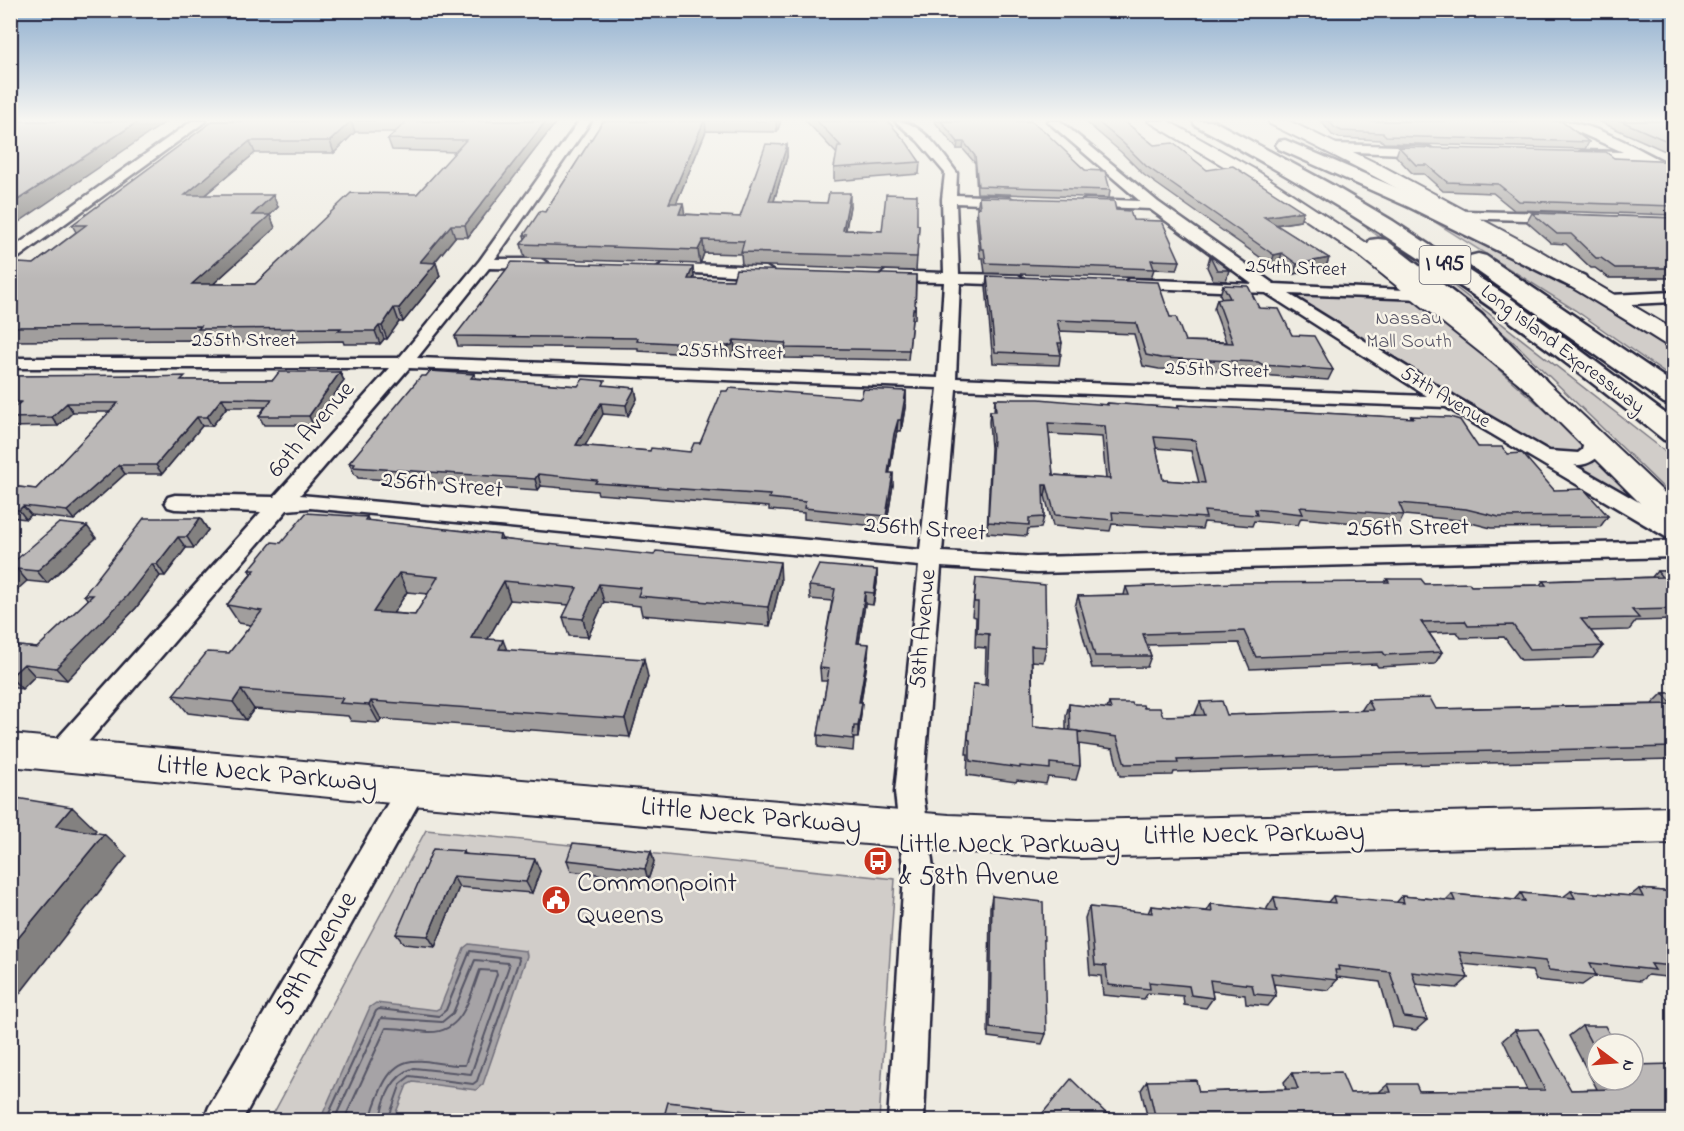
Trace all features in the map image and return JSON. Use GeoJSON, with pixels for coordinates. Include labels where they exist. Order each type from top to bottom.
{"type":"FeatureCollection","features":[{"type":"Feature","properties":{"kind":"highway"},"geometry":{"type":"LineString","coordinates":[[1274,174],[1314,199],[1399,260],[1472,319],[1534,383]]}},
{"type":"Feature","properties":{"kind":"highway","name":"Long Island Expressway"},"geometry":{"type":"LineString","coordinates":[[1299,174],[1413,243],[1486,293],[1674,434]]}},
{"type":"Feature","properties":{"kind":"highway","name":"Long Island Expressway"},"geometry":{"type":"LineString","coordinates":[[1331,174],[1441,238],[1576,327],[1674,396]]}},
{"type":"Feature","properties":{"kind":"highway"},"geometry":{"type":"LineString","coordinates":[[1350,174],[1577,281]]}},
{"type":"Feature","properties":{"kind":"main road"},"geometry":{"type":"LineString","coordinates":[[1249,174],[1364,250],[1534,383],[1674,519]]}},
{"type":"Feature","properties":{"kind":"main road"},"geometry":{"type":"LineString","coordinates":[[1385,174],[1464,214],[1674,340]]}},
{"type":"Feature","properties":{"kind":"main road","name":"Little Neck Parkway"},"geometry":{"type":"LineString","coordinates":[[10,750],[412,788],[914,830],[1079,839],[1674,825]]}},
{"type":"Feature","properties":{"kind":"street"},"geometry":{"type":"LineString","coordinates":[[10,257],[126,174]]}},
{"type":"Feature","properties":{"kind":"street","name":"60th Avenue"},"geometry":{"type":"LineString","coordinates":[[59,756],[404,363],[485,263],[548,174]]}},
{"type":"Feature","properties":{"kind":"street","name":"58th Avenue"},"geometry":{"type":"LineString","coordinates":[[906,1120],[919,876],[909,792],[947,384],[952,278],[949,199],[951,174]]}},
{"type":"Feature","properties":{"kind":"street","name":"57th Avenue"},"geometry":{"type":"LineString","coordinates":[[1116,174],[1153,205],[1270,289],[1450,402],[1674,532]]}},
{"type":"Feature","properties":{"kind":"street"},"geometry":{"type":"LineString","coordinates":[[949,199],[1022,201]]}},
{"type":"Feature","properties":{"kind":"street"},"geometry":{"type":"LineString","coordinates":[[1069,203],[1153,205]]}},
{"type":"Feature","properties":{"kind":"street"},"geometry":{"type":"LineString","coordinates":[[1464,214],[1578,218]]}},
{"type":"Feature","properties":{"kind":"street"},"geometry":{"type":"LineString","coordinates":[[485,263],[552,265]]}},
{"type":"Feature","properties":{"kind":"street"},"geometry":{"type":"LineString","coordinates":[[647,268],[777,272]]}},
{"type":"Feature","properties":{"kind":"street"},"geometry":{"type":"LineString","coordinates":[[871,275],[1028,281]]}},
{"type":"Feature","properties":{"kind":"street","name":"254th Street"},"geometry":{"type":"LineString","coordinates":[[1110,284],[1421,294]]}},
{"type":"Feature","properties":{"kind":"street"},"geometry":{"type":"LineString","coordinates":[[1610,300],[1674,297]]}},
{"type":"Feature","properties":{"kind":"street","name":"255th Street"},"geometry":{"type":"LineString","coordinates":[[10,363],[404,363],[1450,402]]}},
{"type":"Feature","properties":{"kind":"street"},"geometry":{"type":"LineString","coordinates":[[1533,451],[1560,459],[1581,460],[1592,453],[1593,440]]}},
{"type":"Feature","properties":{"kind":"street","name":"256th Street"},"geometry":{"type":"LineString","coordinates":[[175,502],[261,505],[310,501],[930,559],[1036,565],[1674,549]]}},
{"type":"Feature","properties":{"kind":"street","name":"59th Avenue"},"geometry":{"type":"LineString","coordinates":[[222,1120],[412,788]]}},
{"type":"Feature","properties":{"kind":"green space"},"geometry":{"type":"Polygon","coordinates":[[[1428,213],[1525,263],[1560,284],[1595,297],[1673,348],[1673,379],[1575,310],[1422,214],[1428,213]]]}},
{"type":"Feature","properties":{"kind":"green space"},"geometry":{"type":"Polygon","coordinates":[[[1370,227],[1446,280],[1673,459],[1673,497],[1516,344],[1439,280],[1367,228],[1370,227]]]}},
{"type":"Feature","properties":{"kind":"green space","name":"Nassau Mall South"},"geometry":{"type":"Polygon","coordinates":[[[1290,294],[1419,299],[1667,518],[1660,519],[1290,294]]]}},
{"type":"Feature","properties":{"kind":"green space"},"geometry":{"type":"Polygon","coordinates":[[[426,830],[895,879],[879,1120],[270,1120],[426,830]]]}},
{"type":"Feature","properties":{"kind":"water"},"geometry":{"type":"Polygon","coordinates":[[[469,944],[526,951],[527,956],[483,1084],[476,1090],[413,1082],[407,1085],[393,1120],[320,1120],[370,1007],[376,1003],[436,1010],[440,1008],[464,948],[469,944]]]}},
{"type":"Feature","properties":{"kind":"building"},"geometry":{"type":"Polygon","coordinates":[[[10,174],[58,174],[10,205],[10,174]]]}},
{"type":"Feature","properties":{"kind":"building"},"geometry":{"type":"Polygon","coordinates":[[[141,174],[211,174],[185,195],[273,195],[252,215],[270,215],[192,284],[255,284],[351,193],[417,194],[435,174],[505,174],[465,225],[451,225],[420,262],[436,263],[399,308],[394,308],[382,326],[375,331],[338,331],[341,328],[198,329],[201,326],[10,327],[10,270],[19,263],[34,264],[86,225],[72,225],[141,174]]]}},
{"type":"Feature","properties":{"kind":"building"},"geometry":{"type":"Polygon","coordinates":[[[569,174],[681,174],[669,203],[683,203],[679,214],[740,217],[755,174],[778,174],[769,201],[827,203],[829,193],[850,193],[843,230],[882,231],[886,194],[917,195],[917,225],[919,225],[917,257],[741,252],[744,241],[703,240],[698,250],[521,244],[528,235],[524,235],[540,211],[545,212],[569,174]]]}},
{"type":"Feature","properties":{"kind":"building"},"geometry":{"type":"Polygon","coordinates":[[[977,174],[1106,174],[1110,190],[978,186],[977,174]]]}},
{"type":"Feature","properties":{"kind":"building"},"geometry":{"type":"Polygon","coordinates":[[[1157,174],[1245,174],[1303,211],[1264,217],[1329,258],[1297,264],[1282,253],[1274,255],[1157,174]]]}},
{"type":"Feature","properties":{"kind":"building"},"geometry":{"type":"Polygon","coordinates":[[[1437,174],[1674,174],[1674,198],[1671,198],[1674,200],[1674,206],[1519,201],[1498,184],[1447,182],[1437,174]]]}},
{"type":"Feature","properties":{"kind":"building"},"geometry":{"type":"Polygon","coordinates":[[[979,197],[1114,201],[1116,210],[1130,211],[1133,220],[1162,221],[1180,261],[1151,260],[1154,269],[986,263],[984,249],[981,249],[977,206],[980,207],[979,197]]]}},
{"type":"Feature","properties":{"kind":"building"},"geometry":{"type":"Polygon","coordinates":[[[1532,213],[1674,218],[1674,268],[1615,268],[1601,258],[1596,258],[1571,234],[1557,234],[1532,213]]]}},
{"type":"Feature","properties":{"kind":"building"},"geometry":{"type":"Polygon","coordinates":[[[1210,256],[1229,270],[1217,270],[1210,256]]]}},
{"type":"Feature","properties":{"kind":"building"},"geometry":{"type":"Polygon","coordinates":[[[512,262],[693,267],[688,279],[733,280],[736,269],[916,275],[915,309],[913,309],[909,350],[785,348],[786,343],[734,340],[732,345],[728,346],[637,341],[638,338],[455,336],[512,262]]]}},
{"type":"Feature","properties":{"kind":"building"},"geometry":{"type":"Polygon","coordinates":[[[987,276],[1158,282],[1170,317],[1176,317],[1185,341],[1233,343],[1217,299],[1230,298],[1223,285],[1248,286],[1259,308],[1279,309],[1292,335],[1314,336],[1333,370],[1263,365],[1258,362],[1161,358],[1146,355],[1136,323],[1057,320],[1062,343],[1058,343],[1061,355],[995,352],[987,276]]]}},
{"type":"Feature","properties":{"kind":"building"},"geometry":{"type":"Polygon","coordinates":[[[430,371],[474,374],[471,378],[578,386],[583,379],[605,381],[603,385],[635,388],[626,405],[601,403],[576,445],[650,451],[651,448],[690,452],[694,443],[700,443],[722,391],[727,391],[729,388],[861,398],[863,389],[906,391],[901,420],[898,420],[894,434],[888,473],[893,473],[886,516],[804,508],[805,502],[769,498],[770,495],[595,483],[597,480],[538,474],[535,479],[353,467],[355,464],[349,463],[421,376],[426,376],[430,371]]]}},
{"type":"Feature","properties":{"kind":"building"},"geometry":{"type":"Polygon","coordinates":[[[279,372],[340,372],[309,416],[259,416],[272,399],[222,398],[207,417],[197,417],[156,465],[119,465],[67,511],[23,506],[19,510],[10,509],[10,486],[36,489],[118,403],[67,403],[52,417],[10,418],[10,411],[21,402],[10,402],[10,376],[148,375],[150,377],[185,376],[181,380],[273,380],[279,372]]]}},
{"type":"Feature","properties":{"kind":"building"},"geometry":{"type":"Polygon","coordinates":[[[995,399],[1039,399],[1108,405],[1107,403],[1179,408],[1178,405],[1413,418],[1411,416],[1450,417],[1460,420],[1478,447],[1502,447],[1508,454],[1522,453],[1554,490],[1584,489],[1608,516],[1499,517],[1466,509],[1399,503],[1404,515],[1300,507],[1303,514],[1255,509],[1257,515],[1204,511],[1206,518],[1112,512],[1113,520],[1055,515],[1047,485],[1043,485],[1044,517],[1029,518],[1029,525],[988,522],[993,438],[990,411],[996,411],[995,399]],[[1048,423],[1053,475],[1110,479],[1105,426],[1048,423]],[[1154,437],[1163,480],[1205,483],[1195,440],[1154,437]]]}},
{"type":"Feature","properties":{"kind":"building"},"geometry":{"type":"Polygon","coordinates":[[[306,513],[367,517],[365,520],[500,535],[499,539],[654,555],[656,551],[780,562],[768,607],[638,596],[641,588],[599,584],[583,619],[563,617],[577,588],[504,581],[471,638],[503,640],[499,649],[644,659],[625,719],[371,701],[369,705],[340,703],[343,698],[241,690],[233,702],[173,695],[207,652],[229,653],[262,611],[227,605],[255,570],[249,570],[272,542],[281,543],[306,513]],[[399,573],[373,612],[415,615],[438,577],[399,573]]]}},
{"type":"Feature","properties":{"kind":"building"},"geometry":{"type":"Polygon","coordinates":[[[144,518],[200,518],[187,537],[178,537],[157,564],[152,564],[127,596],[56,668],[24,664],[10,677],[10,645],[37,648],[93,595],[84,595],[144,518]]]}},
{"type":"Feature","properties":{"kind":"building"},"geometry":{"type":"Polygon","coordinates":[[[59,523],[87,526],[37,571],[17,569],[10,575],[10,565],[59,523]]]}},
{"type":"Feature","properties":{"kind":"building"},"geometry":{"type":"Polygon","coordinates":[[[819,565],[877,570],[874,593],[865,592],[857,643],[869,644],[859,702],[862,702],[858,726],[854,726],[853,739],[818,735],[829,669],[820,668],[835,589],[809,586],[819,565]]]}},
{"type":"Feature","properties":{"kind":"building"},"geometry":{"type":"Polygon","coordinates":[[[1657,571],[1674,571],[1674,609],[1632,610],[1639,618],[1581,619],[1603,646],[1559,648],[1530,649],[1513,625],[1468,626],[1465,621],[1421,622],[1442,652],[1256,657],[1244,631],[1143,634],[1151,656],[1095,656],[1078,596],[1129,595],[1126,587],[1236,583],[1389,582],[1387,579],[1421,579],[1425,584],[1469,583],[1471,586],[1546,585],[1543,581],[1662,577],[1657,571]]]}},
{"type":"Feature","properties":{"kind":"building"},"geometry":{"type":"Polygon","coordinates":[[[976,578],[1045,585],[1046,647],[1031,646],[1033,727],[1078,731],[1080,766],[1050,763],[1050,769],[1020,766],[1020,768],[970,761],[970,740],[968,739],[973,684],[987,685],[989,634],[977,633],[978,602],[974,602],[976,578]]]}},
{"type":"Feature","properties":{"kind":"building"},"geometry":{"type":"Polygon","coordinates":[[[1663,693],[1674,693],[1674,747],[1177,760],[1178,763],[1125,764],[1117,737],[1070,730],[1069,704],[1111,709],[1109,703],[1132,703],[1143,705],[1144,708],[1160,708],[1163,716],[1205,715],[1200,702],[1222,701],[1227,715],[1373,710],[1368,700],[1430,698],[1436,709],[1672,704],[1663,693]]]}},
{"type":"Feature","properties":{"kind":"building"},"geometry":{"type":"Polygon","coordinates":[[[10,797],[72,807],[56,826],[104,834],[10,948],[10,797]]]}},
{"type":"Feature","properties":{"kind":"building"},"geometry":{"type":"Polygon","coordinates":[[[573,843],[651,851],[645,869],[567,860],[573,843]]]}},
{"type":"Feature","properties":{"kind":"building"},"geometry":{"type":"Polygon","coordinates":[[[433,849],[463,851],[462,854],[535,859],[526,882],[453,876],[428,936],[396,934],[433,849]]]}},
{"type":"Feature","properties":{"kind":"building"},"geometry":{"type":"Polygon","coordinates":[[[1639,889],[1674,892],[1674,966],[1651,964],[1655,970],[1590,963],[1596,975],[1549,970],[1545,961],[1459,952],[1468,978],[1412,972],[1427,1020],[1404,1017],[1390,972],[1338,966],[1339,970],[1335,970],[1337,980],[1271,973],[1276,996],[1254,994],[1252,985],[1210,980],[1213,998],[1191,995],[1189,986],[1149,982],[1150,989],[1108,985],[1106,966],[1095,965],[1089,907],[1152,913],[1151,906],[1212,912],[1211,904],[1277,911],[1274,897],[1335,903],[1333,896],[1404,903],[1402,896],[1455,901],[1452,894],[1525,901],[1521,893],[1575,898],[1571,891],[1643,897],[1639,889]]]}},
{"type":"Feature","properties":{"kind":"building"},"geometry":{"type":"Polygon","coordinates":[[[992,896],[1043,902],[1046,1034],[990,1028],[992,896]]]}},
{"type":"Feature","properties":{"kind":"building"},"geometry":{"type":"Polygon","coordinates":[[[1582,1026],[1605,1026],[1608,1032],[1585,1032],[1582,1026]]]}},
{"type":"Feature","properties":{"kind":"building"},"geometry":{"type":"Polygon","coordinates":[[[1538,1029],[1571,1090],[1645,1092],[1645,1065],[1674,1064],[1674,1120],[1156,1120],[1147,1081],[1196,1080],[1199,1092],[1298,1089],[1292,1073],[1341,1072],[1350,1093],[1391,1092],[1388,1084],[1416,1084],[1419,1091],[1545,1090],[1515,1030],[1538,1029]]]}},
{"type":"Feature","properties":{"kind":"building"},"geometry":{"type":"Polygon","coordinates":[[[1071,1079],[1113,1120],[1037,1120],[1071,1079]]]}},
{"type":"Feature","properties":{"kind":"building"},"geometry":{"type":"Polygon","coordinates":[[[668,1102],[746,1111],[744,1120],[663,1120],[668,1102]]]}},
{"type":"Feature","properties":{"kind":"place","name":"Little Neck Parkway & 58th Avenue"},"geometry":{"type":"Point","coordinates":[878,861]}},
{"type":"Feature","properties":{"kind":"place","name":"Commonpoint Queens"},"geometry":{"type":"Point","coordinates":[556,900]}}]}
